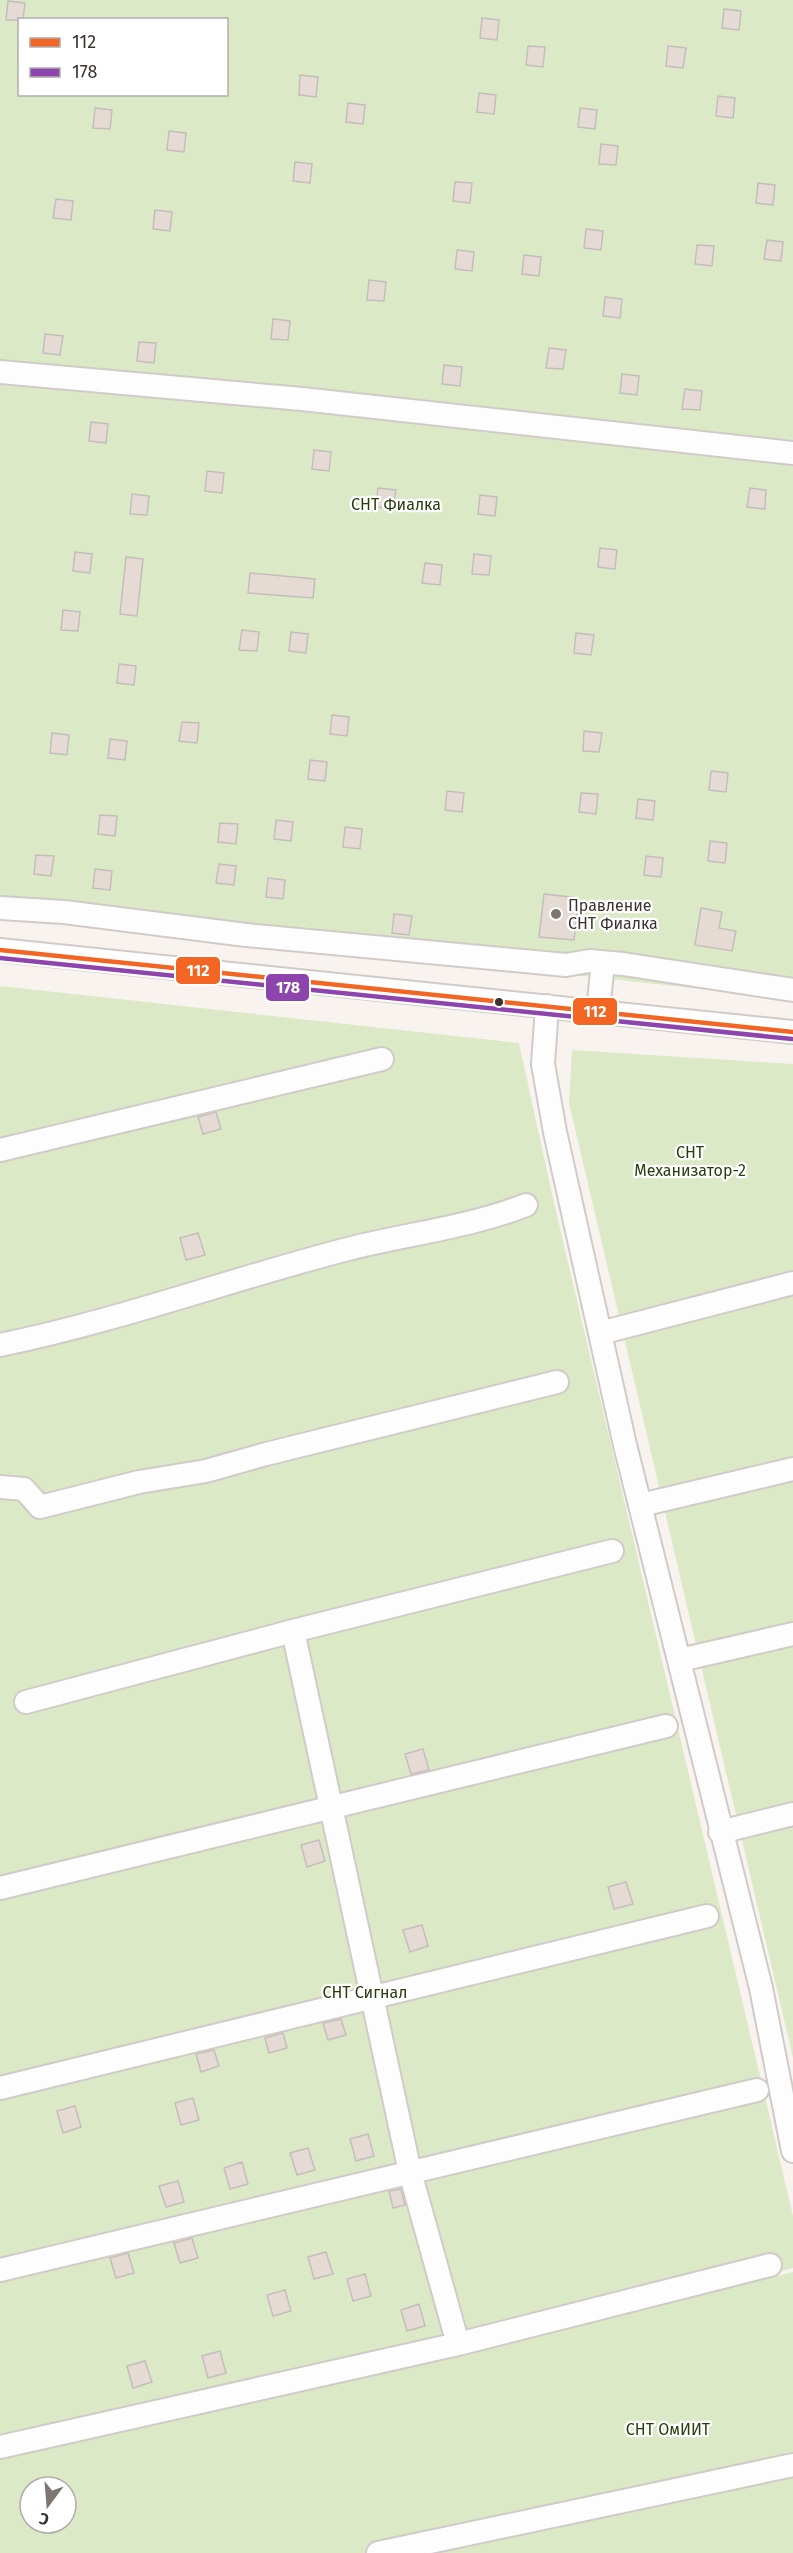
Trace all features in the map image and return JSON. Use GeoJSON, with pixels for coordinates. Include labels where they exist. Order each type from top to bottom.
{"type":"FeatureCollection","features":[{"type":"Feature","properties":{"kind":"street"},"geometry":{"type":"LineString","coordinates":[[0,372],[302,399],[793,453]]}},
{"type":"Feature","properties":{"kind":"street"},"geometry":{"type":"LineString","coordinates":[[0,908],[64,912],[246,935],[554,964],[589,961],[793,990]]}},
{"type":"Feature","properties":{"kind":"street"},"geometry":{"type":"LineString","coordinates":[[0,950],[598,1010],[793,1032]]}},
{"type":"Feature","properties":{"kind":"street"},"geometry":{"type":"LineString","coordinates":[[598,1010],[603,963]]}},
{"type":"Feature","properties":{"kind":"street"},"geometry":{"type":"LineString","coordinates":[[547,1006],[543,1065],[547,1095],[641,1505],[720,1832],[761,1988],[793,2151]]}},
{"type":"Feature","properties":{"kind":"street"},"geometry":{"type":"LineString","coordinates":[[0,1150],[382,1059]]}},
{"type":"Feature","properties":{"kind":"street"},"geometry":{"type":"LineString","coordinates":[[0,1345],[53,1334],[343,1250],[498,1216],[526,1205]]}},
{"type":"Feature","properties":{"kind":"street"},"geometry":{"type":"LineString","coordinates":[[600,1333],[793,1283]]}},
{"type":"Feature","properties":{"kind":"street"},"geometry":{"type":"LineString","coordinates":[[0,1487],[24,1489],[40,1507],[139,1482],[206,1472],[266,1454],[557,1382]]}},
{"type":"Feature","properties":{"kind":"street"},"geometry":{"type":"LineString","coordinates":[[641,1505],[793,1469]]}},
{"type":"Feature","properties":{"kind":"street"},"geometry":{"type":"LineString","coordinates":[[26,1702],[293,1631],[612,1551]]}},
{"type":"Feature","properties":{"kind":"street"},"geometry":{"type":"LineString","coordinates":[[293,1631],[410,2172],[459,2344]]}},
{"type":"Feature","properties":{"kind":"street"},"geometry":{"type":"LineString","coordinates":[[680,1660],[793,1634]]}},
{"type":"Feature","properties":{"kind":"street"},"geometry":{"type":"LineString","coordinates":[[0,1888],[666,1726]]}},
{"type":"Feature","properties":{"kind":"street"},"geometry":{"type":"LineString","coordinates":[[720,1832],[793,1814]]}},
{"type":"Feature","properties":{"kind":"street"},"geometry":{"type":"LineString","coordinates":[[0,2088],[707,1916]]}},
{"type":"Feature","properties":{"kind":"street"},"geometry":{"type":"LineString","coordinates":[[0,2270],[757,2090]]}},
{"type":"Feature","properties":{"kind":"street"},"geometry":{"type":"LineString","coordinates":[[0,2447],[459,2344],[770,2265]]}},
{"type":"Feature","properties":{"kind":"street"},"geometry":{"type":"LineString","coordinates":[[378,2553],[793,2465]]}},
{"type":"Feature","properties":{"kind":"green space","name":"СНТ Фиалка"},"geometry":{"type":"Polygon","coordinates":[[[0,0],[793,0],[793,999],[0,913],[0,0]]]}},
{"type":"Feature","properties":{"kind":"green space","name":"СНТ Сигнал"},"geometry":{"type":"Polygon","coordinates":[[[0,986],[519,1043],[554,1203],[793,2216],[793,2268],[0,2453],[0,986]]]}},
{"type":"Feature","properties":{"kind":"green space","name":"СНТ Механизатор-2"},"geometry":{"type":"Polygon","coordinates":[[[572,1050],[793,1064],[793,2058],[569,1103],[572,1050]]]}},
{"type":"Feature","properties":{"kind":"green space","name":"СНТ ОмИИТ"},"geometry":{"type":"Polygon","coordinates":[[[793,2272],[793,2553],[0,2553],[0,2460],[793,2272]]]}},
{"type":"Feature","properties":{"kind":"building"},"geometry":{"type":"Polygon","coordinates":[[[8,1],[25,3],[23,18],[6,20],[8,1]]]}},
{"type":"Feature","properties":{"kind":"building"},"geometry":{"type":"Polygon","coordinates":[[[724,9],[741,11],[739,30],[722,28],[724,9]]]}},
{"type":"Feature","properties":{"kind":"building"},"geometry":{"type":"Polygon","coordinates":[[[482,18],[499,20],[497,40],[480,38],[482,18]]]}},
{"type":"Feature","properties":{"kind":"building"},"geometry":{"type":"Polygon","coordinates":[[[528,46],[545,47],[543,67],[526,65],[528,46]]]}},
{"type":"Feature","properties":{"kind":"building"},"geometry":{"type":"Polygon","coordinates":[[[668,46],[686,48],[683,68],[666,66],[668,46]]]}},
{"type":"Feature","properties":{"kind":"building"},"geometry":{"type":"Polygon","coordinates":[[[300,75],[318,77],[316,97],[299,95],[300,75]]]}},
{"type":"Feature","properties":{"kind":"building"},"geometry":{"type":"Polygon","coordinates":[[[479,93],[496,95],[494,114],[477,112],[479,93]]]}},
{"type":"Feature","properties":{"kind":"building"},"geometry":{"type":"Polygon","coordinates":[[[718,96],[735,98],[733,118],[716,116],[718,96]]]}},
{"type":"Feature","properties":{"kind":"building"},"geometry":{"type":"Polygon","coordinates":[[[348,103],[365,105],[363,124],[346,122],[348,103]]]}},
{"type":"Feature","properties":{"kind":"building"},"geometry":{"type":"Polygon","coordinates":[[[95,108],[112,110],[110,129],[93,128],[95,108]]]}},
{"type":"Feature","properties":{"kind":"building"},"geometry":{"type":"Polygon","coordinates":[[[580,108],[597,110],[595,129],[578,127],[580,108]]]}},
{"type":"Feature","properties":{"kind":"building"},"geometry":{"type":"Polygon","coordinates":[[[169,131],[186,133],[184,152],[167,150],[169,131]]]}},
{"type":"Feature","properties":{"kind":"building"},"geometry":{"type":"Polygon","coordinates":[[[601,144],[618,146],[616,165],[599,164],[601,144]]]}},
{"type":"Feature","properties":{"kind":"building"},"geometry":{"type":"Polygon","coordinates":[[[295,162],[312,164],[310,183],[293,181],[295,162]]]}},
{"type":"Feature","properties":{"kind":"building"},"geometry":{"type":"Polygon","coordinates":[[[455,182],[472,183],[470,203],[453,201],[455,182]]]}},
{"type":"Feature","properties":{"kind":"building"},"geometry":{"type":"Polygon","coordinates":[[[758,183],[775,185],[773,205],[756,203],[758,183]]]}},
{"type":"Feature","properties":{"kind":"building"},"geometry":{"type":"Polygon","coordinates":[[[56,199],[73,201],[71,220],[53,218],[56,199]]]}},
{"type":"Feature","properties":{"kind":"building"},"geometry":{"type":"Polygon","coordinates":[[[155,210],[172,212],[170,231],[153,229],[155,210]]]}},
{"type":"Feature","properties":{"kind":"building"},"geometry":{"type":"Polygon","coordinates":[[[586,229],[603,231],[601,250],[584,248],[586,229]]]}},
{"type":"Feature","properties":{"kind":"building"},"geometry":{"type":"Polygon","coordinates":[[[767,240],[783,242],[781,261],[764,259],[767,240]]]}},
{"type":"Feature","properties":{"kind":"building"},"geometry":{"type":"Polygon","coordinates":[[[697,245],[714,246],[712,266],[695,264],[697,245]]]}},
{"type":"Feature","properties":{"kind":"building"},"geometry":{"type":"Polygon","coordinates":[[[457,250],[474,252],[472,271],[455,269],[457,250]]]}},
{"type":"Feature","properties":{"kind":"building"},"geometry":{"type":"Polygon","coordinates":[[[524,255],[541,257],[539,276],[522,274],[524,255]]]}},
{"type":"Feature","properties":{"kind":"building"},"geometry":{"type":"Polygon","coordinates":[[[369,280],[386,282],[384,301],[367,300],[369,280]]]}},
{"type":"Feature","properties":{"kind":"building"},"geometry":{"type":"Polygon","coordinates":[[[605,297],[622,299],[620,318],[603,316],[605,297]]]}},
{"type":"Feature","properties":{"kind":"building"},"geometry":{"type":"Polygon","coordinates":[[[273,319],[290,321],[288,340],[271,339],[273,319]]]}},
{"type":"Feature","properties":{"kind":"building"},"geometry":{"type":"Polygon","coordinates":[[[45,334],[63,336],[60,355],[43,353],[45,334]]]}},
{"type":"Feature","properties":{"kind":"building"},"geometry":{"type":"Polygon","coordinates":[[[139,342],[156,343],[154,363],[137,361],[139,342]]]}},
{"type":"Feature","properties":{"kind":"building"},"geometry":{"type":"Polygon","coordinates":[[[549,348],[566,350],[563,369],[546,368],[549,348]]]}},
{"type":"Feature","properties":{"kind":"building"},"geometry":{"type":"Polygon","coordinates":[[[444,365],[462,367],[460,386],[442,384],[444,365]]]}},
{"type":"Feature","properties":{"kind":"building"},"geometry":{"type":"Polygon","coordinates":[[[622,374],[639,376],[637,395],[620,393],[622,374]]]}},
{"type":"Feature","properties":{"kind":"building"},"geometry":{"type":"Polygon","coordinates":[[[685,389],[702,391],[700,410],[682,409],[685,389]]]}},
{"type":"Feature","properties":{"kind":"building"},"geometry":{"type":"Polygon","coordinates":[[[91,422],[108,424],[106,443],[89,441],[91,422]]]}},
{"type":"Feature","properties":{"kind":"building"},"geometry":{"type":"Polygon","coordinates":[[[314,450],[331,452],[329,471],[312,469],[314,450]]]}},
{"type":"Feature","properties":{"kind":"building"},"geometry":{"type":"Polygon","coordinates":[[[207,471],[224,473],[222,493],[205,491],[207,471]]]}},
{"type":"Feature","properties":{"kind":"building"},"geometry":{"type":"Polygon","coordinates":[[[378,488],[396,490],[393,509],[376,507],[378,488]]]}},
{"type":"Feature","properties":{"kind":"building"},"geometry":{"type":"Polygon","coordinates":[[[750,488],[766,490],[765,509],[747,507],[750,488]]]}},
{"type":"Feature","properties":{"kind":"building"},"geometry":{"type":"Polygon","coordinates":[[[132,494],[149,496],[147,515],[130,514],[132,494]]]}},
{"type":"Feature","properties":{"kind":"building"},"geometry":{"type":"Polygon","coordinates":[[[480,495],[497,497],[495,516],[478,514],[480,495]]]}},
{"type":"Feature","properties":{"kind":"building"},"geometry":{"type":"Polygon","coordinates":[[[600,548],[617,550],[615,569],[598,567],[600,548]]]}},
{"type":"Feature","properties":{"kind":"building"},"geometry":{"type":"Polygon","coordinates":[[[75,552],[92,554],[90,573],[73,571],[75,552]]]}},
{"type":"Feature","properties":{"kind":"building"},"geometry":{"type":"Polygon","coordinates":[[[474,554],[491,556],[489,575],[472,574],[474,554]]]}},
{"type":"Feature","properties":{"kind":"building"},"geometry":{"type":"Polygon","coordinates":[[[126,557],[143,559],[137,616],[120,614],[126,557]]]}},
{"type":"Feature","properties":{"kind":"building"},"geometry":{"type":"Polygon","coordinates":[[[425,563],[442,565],[440,585],[422,583],[425,563]]]}},
{"type":"Feature","properties":{"kind":"building"},"geometry":{"type":"Polygon","coordinates":[[[250,573],[315,579],[313,598],[248,593],[250,573]]]}},
{"type":"Feature","properties":{"kind":"building"},"geometry":{"type":"Polygon","coordinates":[[[63,610],[80,612],[78,631],[61,630],[63,610]]]}},
{"type":"Feature","properties":{"kind":"building"},"geometry":{"type":"Polygon","coordinates":[[[242,630],[259,632],[257,651],[239,650],[242,630]]]}},
{"type":"Feature","properties":{"kind":"building"},"geometry":{"type":"Polygon","coordinates":[[[291,632],[308,634],[306,653],[289,651],[291,632]]]}},
{"type":"Feature","properties":{"kind":"building"},"geometry":{"type":"Polygon","coordinates":[[[576,633],[594,635],[591,655],[574,653],[576,633]]]}},
{"type":"Feature","properties":{"kind":"building"},"geometry":{"type":"Polygon","coordinates":[[[119,664],[136,666],[134,685],[117,683],[119,664]]]}},
{"type":"Feature","properties":{"kind":"building"},"geometry":{"type":"Polygon","coordinates":[[[332,715],[349,717],[347,736],[330,734],[332,715]]]}},
{"type":"Feature","properties":{"kind":"building"},"geometry":{"type":"Polygon","coordinates":[[[182,722],[199,723],[197,743],[179,741],[182,722]]]}},
{"type":"Feature","properties":{"kind":"building"},"geometry":{"type":"Polygon","coordinates":[[[584,731],[602,733],[599,752],[583,751],[584,731]]]}},
{"type":"Feature","properties":{"kind":"building"},"geometry":{"type":"Polygon","coordinates":[[[52,733],[69,735],[67,755],[50,753],[52,733]]]}},
{"type":"Feature","properties":{"kind":"building"},"geometry":{"type":"Polygon","coordinates":[[[110,739],[127,741],[125,760],[108,758],[110,739]]]}},
{"type":"Feature","properties":{"kind":"building"},"geometry":{"type":"Polygon","coordinates":[[[310,760],[327,762],[325,781],[308,779],[310,760]]]}},
{"type":"Feature","properties":{"kind":"building"},"geometry":{"type":"Polygon","coordinates":[[[711,771],[728,773],[726,792],[709,790],[711,771]]]}},
{"type":"Feature","properties":{"kind":"building"},"geometry":{"type":"Polygon","coordinates":[[[447,791],[464,793],[462,812],[445,810],[447,791]]]}},
{"type":"Feature","properties":{"kind":"building"},"geometry":{"type":"Polygon","coordinates":[[[581,793],[598,794],[596,814],[579,812],[581,793]]]}},
{"type":"Feature","properties":{"kind":"building"},"geometry":{"type":"Polygon","coordinates":[[[638,799],[655,801],[653,820],[636,818],[638,799]]]}},
{"type":"Feature","properties":{"kind":"building"},"geometry":{"type":"Polygon","coordinates":[[[100,815],[117,816],[115,836],[98,834],[100,815]]]}},
{"type":"Feature","properties":{"kind":"building"},"geometry":{"type":"Polygon","coordinates":[[[276,820],[293,822],[291,841],[274,839],[276,820]]]}},
{"type":"Feature","properties":{"kind":"building"},"geometry":{"type":"Polygon","coordinates":[[[220,823],[238,824],[236,844],[218,842],[220,823]]]}},
{"type":"Feature","properties":{"kind":"building"},"geometry":{"type":"Polygon","coordinates":[[[345,827],[362,829],[360,849],[343,847],[345,827]]]}},
{"type":"Feature","properties":{"kind":"building"},"geometry":{"type":"Polygon","coordinates":[[[710,841],[727,843],[725,863],[708,861],[710,841]]]}},
{"type":"Feature","properties":{"kind":"building"},"geometry":{"type":"Polygon","coordinates":[[[36,855],[54,856],[51,876],[34,874],[36,855]]]}},
{"type":"Feature","properties":{"kind":"building"},"geometry":{"type":"Polygon","coordinates":[[[646,856],[663,858],[661,877],[644,875],[646,856]]]}},
{"type":"Feature","properties":{"kind":"building"},"geometry":{"type":"Polygon","coordinates":[[[219,864],[236,866],[234,885],[216,883],[219,864]]]}},
{"type":"Feature","properties":{"kind":"building"},"geometry":{"type":"Polygon","coordinates":[[[95,869],[112,871],[110,890],[93,888],[95,869]]]}},
{"type":"Feature","properties":{"kind":"building"},"geometry":{"type":"Polygon","coordinates":[[[268,878],[285,880],[283,899],[266,897],[268,878]]]}},
{"type":"Feature","properties":{"kind":"building"},"geometry":{"type":"Polygon","coordinates":[[[544,894],[579,898],[574,940],[539,937],[544,894]]]}},
{"type":"Feature","properties":{"kind":"building"},"geometry":{"type":"Polygon","coordinates":[[[701,908],[722,912],[719,928],[736,931],[732,951],[695,945],[701,908]]]}},
{"type":"Feature","properties":{"kind":"building"},"geometry":{"type":"Polygon","coordinates":[[[394,914],[412,916],[409,935],[392,933],[394,914]]]}},
{"type":"Feature","properties":{"kind":"building"},"geometry":{"type":"Polygon","coordinates":[[[216,1112],[221,1129],[203,1134],[198,1117],[216,1112]]]}},
{"type":"Feature","properties":{"kind":"building"},"geometry":{"type":"Polygon","coordinates":[[[198,1233],[205,1255],[186,1260],[180,1238],[198,1233]]]}},
{"type":"Feature","properties":{"kind":"building"},"geometry":{"type":"Polygon","coordinates":[[[423,1749],[429,1770],[411,1774],[405,1754],[423,1749]]]}},
{"type":"Feature","properties":{"kind":"building"},"geometry":{"type":"Polygon","coordinates":[[[319,1840],[325,1861],[307,1867],[301,1845],[319,1840]]]}},
{"type":"Feature","properties":{"kind":"building"},"geometry":{"type":"Polygon","coordinates":[[[626,1882],[633,1904],[614,1909],[608,1887],[626,1882]]]}},
{"type":"Feature","properties":{"kind":"building"},"geometry":{"type":"Polygon","coordinates":[[[422,1925],[428,1946],[410,1952],[403,1930],[422,1925]]]}},
{"type":"Feature","properties":{"kind":"building"},"geometry":{"type":"Polygon","coordinates":[[[341,2019],[346,2035],[328,2040],[323,2023],[341,2019]]]}},
{"type":"Feature","properties":{"kind":"building"},"geometry":{"type":"Polygon","coordinates":[[[283,2033],[287,2048],[269,2053],[265,2038],[283,2033]]]}},
{"type":"Feature","properties":{"kind":"building"},"geometry":{"type":"Polygon","coordinates":[[[214,2050],[219,2066],[201,2072],[196,2054],[214,2050]]]}},
{"type":"Feature","properties":{"kind":"building"},"geometry":{"type":"Polygon","coordinates":[[[193,2098],[199,2120],[181,2125],[175,2103],[193,2098]]]}},
{"type":"Feature","properties":{"kind":"building"},"geometry":{"type":"Polygon","coordinates":[[[75,2106],[81,2127],[63,2133],[57,2111],[75,2106]]]}},
{"type":"Feature","properties":{"kind":"building"},"geometry":{"type":"Polygon","coordinates":[[[368,2134],[374,2156],[356,2161],[350,2139],[368,2134]]]}},
{"type":"Feature","properties":{"kind":"building"},"geometry":{"type":"Polygon","coordinates":[[[308,2148],[315,2170],[297,2175],[290,2153],[308,2148]]]}},
{"type":"Feature","properties":{"kind":"building"},"geometry":{"type":"Polygon","coordinates":[[[242,2162],[248,2184],[230,2189],[224,2168],[242,2162]]]}},
{"type":"Feature","properties":{"kind":"building"},"geometry":{"type":"Polygon","coordinates":[[[178,2181],[184,2202],[166,2207],[159,2186],[178,2181]]]}},
{"type":"Feature","properties":{"kind":"building"},"geometry":{"type":"Polygon","coordinates":[[[401,2189],[405,2205],[393,2208],[389,2191],[401,2189]]]}},
{"type":"Feature","properties":{"kind":"building"},"geometry":{"type":"Polygon","coordinates":[[[192,2238],[198,2258],[180,2263],[174,2243],[192,2238]]]}},
{"type":"Feature","properties":{"kind":"building"},"geometry":{"type":"Polygon","coordinates":[[[326,2252],[333,2274],[314,2279],[308,2257],[326,2252]]]}},
{"type":"Feature","properties":{"kind":"building"},"geometry":{"type":"Polygon","coordinates":[[[128,2253],[134,2273],[116,2278],[110,2258],[128,2253]]]}},
{"type":"Feature","properties":{"kind":"building"},"geometry":{"type":"Polygon","coordinates":[[[365,2274],[371,2296],[353,2301],[347,2279],[365,2274]]]}},
{"type":"Feature","properties":{"kind":"building"},"geometry":{"type":"Polygon","coordinates":[[[285,2290],[291,2311],[273,2316],[267,2295],[285,2290]]]}},
{"type":"Feature","properties":{"kind":"building"},"geometry":{"type":"Polygon","coordinates":[[[419,2304],[425,2326],[407,2331],[401,2310],[419,2304]]]}},
{"type":"Feature","properties":{"kind":"building"},"geometry":{"type":"Polygon","coordinates":[[[220,2351],[226,2373],[208,2378],[202,2356],[220,2351]]]}},
{"type":"Feature","properties":{"kind":"building"},"geometry":{"type":"Polygon","coordinates":[[[145,2361],[152,2382],[133,2388],[127,2366],[145,2361]]]}},
{"type":"Feature","properties":{"kind":"transit line","name":"112"},"geometry":{"type":"LineString","coordinates":[[0,950],[793,1032]]}},
{"type":"Feature","properties":{"kind":"transit line","name":"178"},"geometry":{"type":"LineString","coordinates":[[0,958],[792,1039]]}},
{"type":"Feature","properties":{"kind":"place","name":"Правление СНТ Фиалка"},"geometry":{"type":"Point","coordinates":[556,914]}}]}
